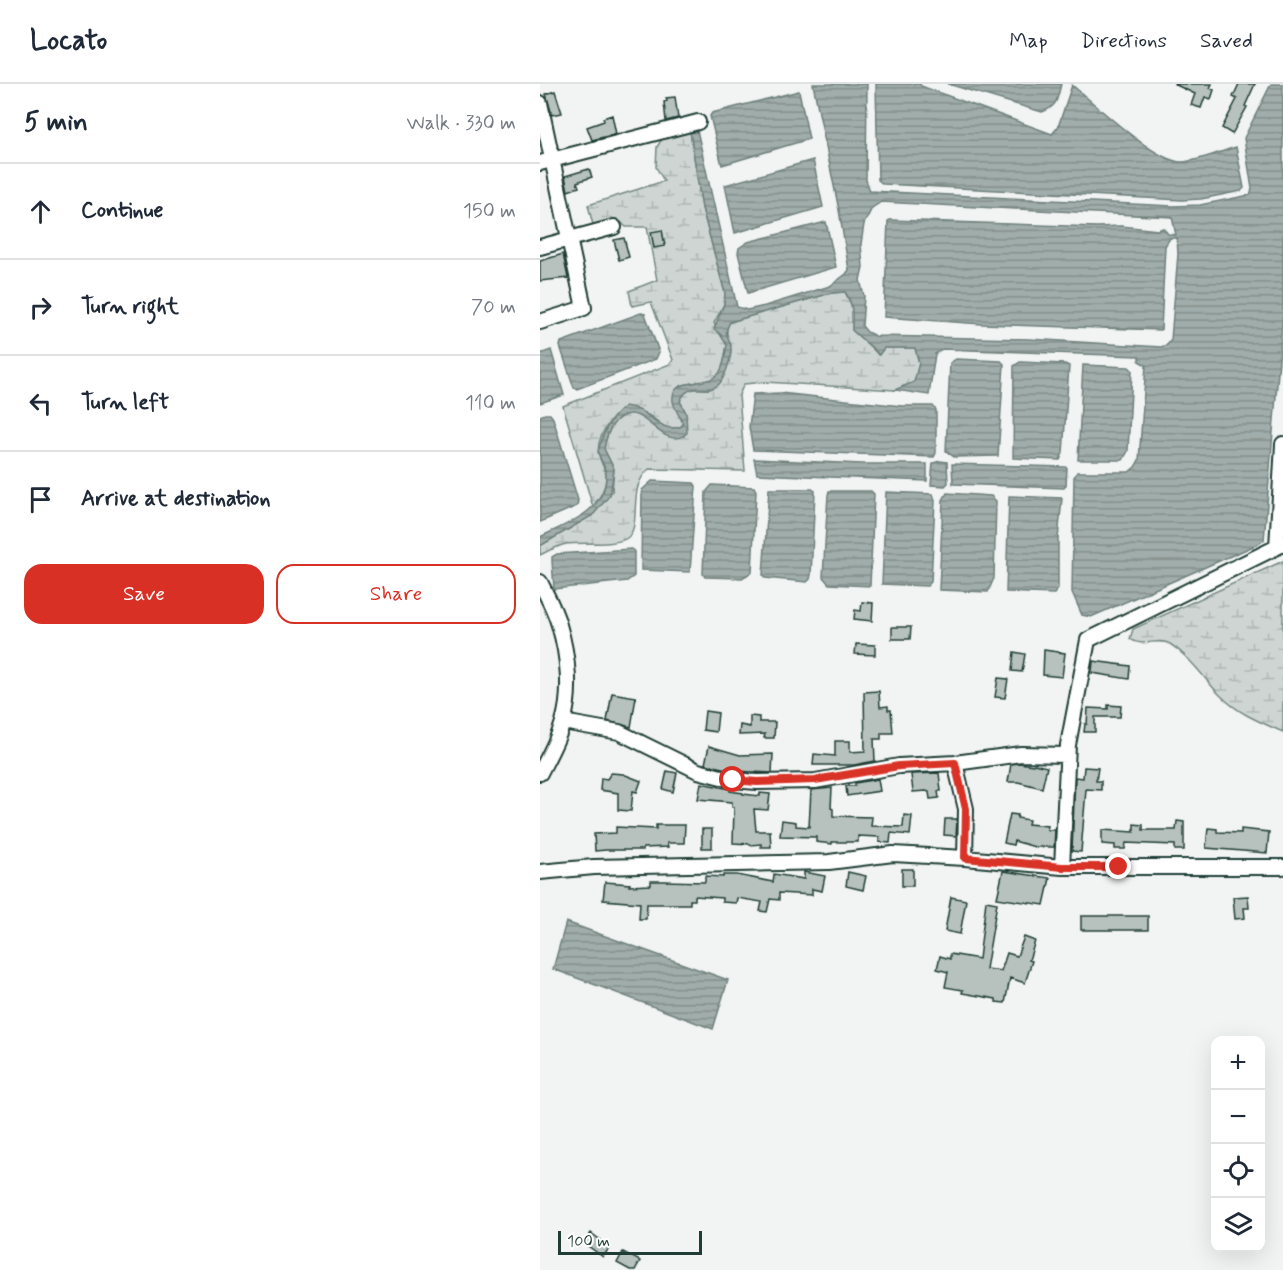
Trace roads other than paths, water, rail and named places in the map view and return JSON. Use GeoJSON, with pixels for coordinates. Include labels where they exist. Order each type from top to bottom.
{"type":"FeatureCollection","features":[{"type":"Feature","properties":{"kind":"street"},"geometry":{"type":"LineString","coordinates":[[540,104],[546,161],[569,239],[584,308],[540,322]]}},
{"type":"Feature","properties":{"kind":"street"},"geometry":{"type":"LineString","coordinates":[[546,161],[698,122]]}},
{"type":"Feature","properties":{"kind":"street"},"geometry":{"type":"LineString","coordinates":[[540,247],[614,227]]}},
{"type":"Feature","properties":{"kind":"street"},"geometry":{"type":"LineString","coordinates":[[1062,867],[1067,755],[1088,640],[1280,545],[1283,444]]}},
{"type":"Feature","properties":{"kind":"street"},"geometry":{"type":"LineString","coordinates":[[540,582],[559,623],[568,673],[567,704],[563,722],[540,773]]}},
{"type":"Feature","properties":{"kind":"street"},"geometry":{"type":"LineString","coordinates":[[563,722],[620,732],[698,771],[733,780],[757,782],[815,780],[899,766],[955,763],[1021,754],[1067,755]]}},
{"type":"Feature","properties":{"kind":"street"},"geometry":{"type":"LineString","coordinates":[[955,763],[966,809],[965,858]]}},
{"type":"Feature","properties":{"kind":"street"},"geometry":{"type":"LineString","coordinates":[[540,872],[594,867],[829,862],[893,854],[1062,867],[1283,867]]}}]}
